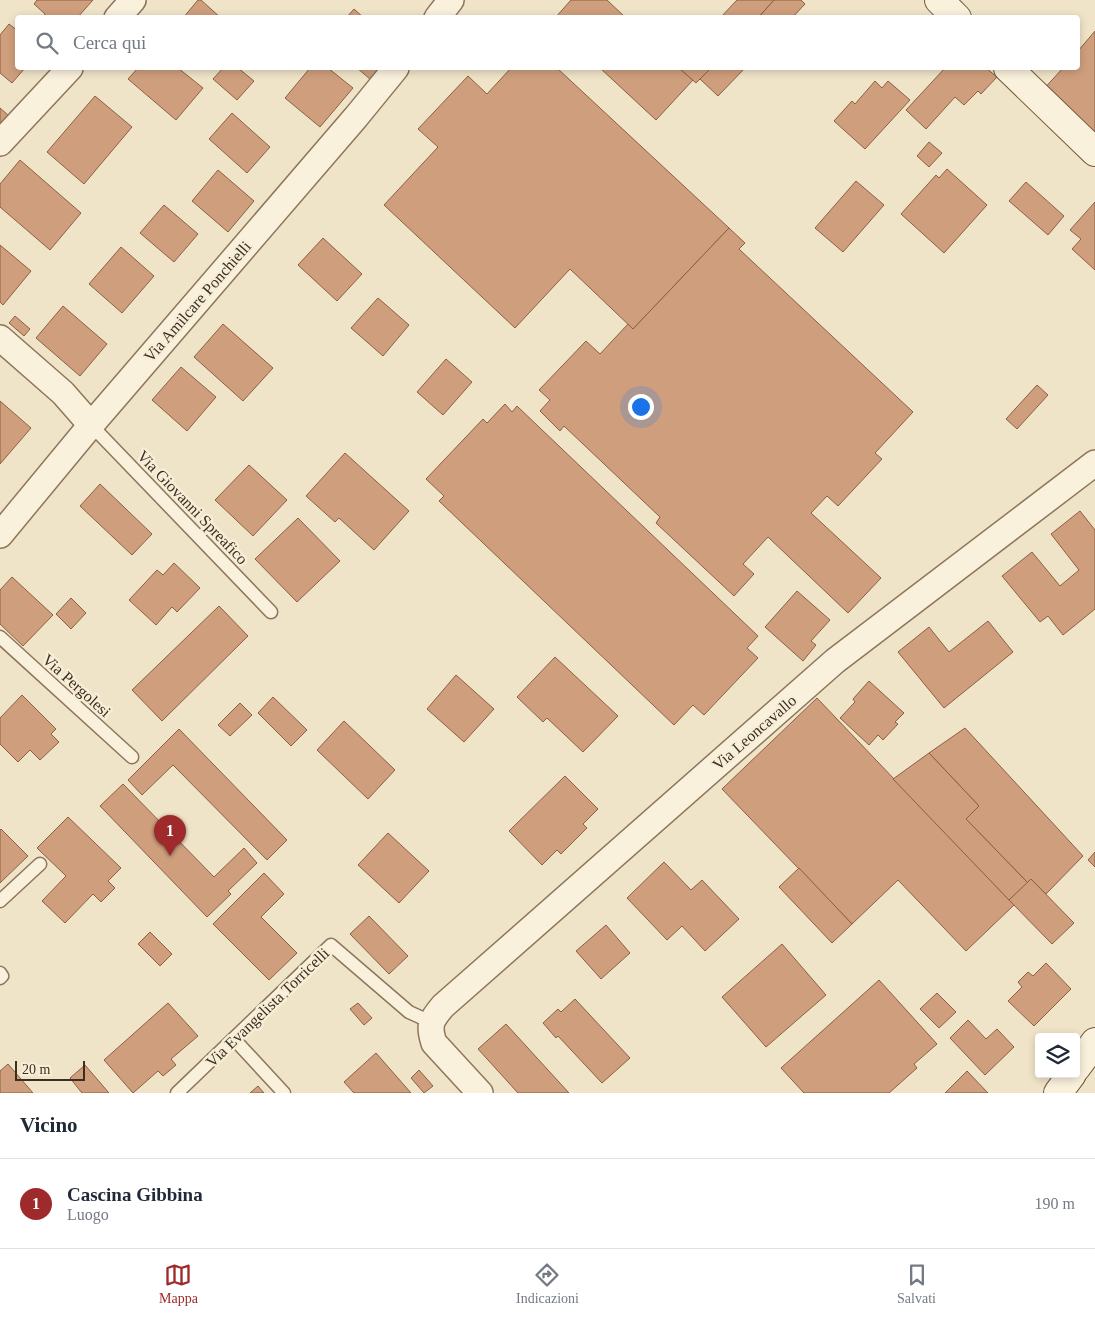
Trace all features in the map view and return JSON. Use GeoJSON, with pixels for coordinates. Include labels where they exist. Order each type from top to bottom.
{"type":"FeatureCollection","features":[{"type":"Feature","properties":{"kind":"street"},"geometry":{"type":"LineString","coordinates":[[119,15],[133,0]]}},
{"type":"Feature","properties":{"kind":"street"},"geometry":{"type":"LineString","coordinates":[[439,15],[451,0]]}},
{"type":"Feature","properties":{"kind":"street"},"geometry":{"type":"LineString","coordinates":[[939,0],[954,15]]}},
{"type":"Feature","properties":{"kind":"street"},"geometry":{"type":"LineString","coordinates":[[0,143],[68,70]]}},
{"type":"Feature","properties":{"kind":"street","name":"Via Amilcare Ponchielli"},"geometry":{"type":"LineString","coordinates":[[0,535],[91,425],[394,70]]}},
{"type":"Feature","properties":{"kind":"street"},"geometry":{"type":"LineString","coordinates":[[1010,70],[1095,152]]}},
{"type":"Feature","properties":{"kind":"street"},"geometry":{"type":"LineString","coordinates":[[0,338],[63,393],[91,425]]}},
{"type":"Feature","properties":{"kind":"street","name":"Via Leoncavallo"},"geometry":{"type":"LineString","coordinates":[[431,1022],[435,1015],[451,999],[835,661],[1095,463]]}},
{"type":"Feature","properties":{"kind":"street"},"geometry":{"type":"LineString","coordinates":[[431,1022],[431,1034],[434,1043],[480,1093]]}},
{"type":"Feature","properties":{"kind":"street"},"geometry":{"type":"LineString","coordinates":[[1080,1063],[1095,1042]]}},
{"type":"Feature","properties":{"kind":"street"},"geometry":{"type":"LineString","coordinates":[[1058,1093],[1069,1078]]}},
{"type":"Feature","properties":{"kind":"lane","name":"Via Giovanni Spreafico"},"geometry":{"type":"LineString","coordinates":[[91,425],[271,612]]}},
{"type":"Feature","properties":{"kind":"lane","name":"Via Pergolesi"},"geometry":{"type":"LineString","coordinates":[[0,638],[132,757]]}},
{"type":"Feature","properties":{"kind":"lane"},"geometry":{"type":"LineString","coordinates":[[0,901],[40,864]]}},
{"type":"Feature","properties":{"kind":"lane","name":"Via Evangelista Torricelli"},"geometry":{"type":"LineString","coordinates":[[177,1093],[331,945],[409,1012],[431,1022]]}},
{"type":"Feature","properties":{"kind":"lane"},"geometry":{"type":"LineString","coordinates":[[0,973],[2,976],[0,978]]}},
{"type":"Feature","properties":{"kind":"lane"},"geometry":{"type":"LineString","coordinates":[[234,1039],[284,1093]]}},
{"type":"Feature","properties":{"kind":"building"},"geometry":{"type":"Polygon","coordinates":[[[37,0],[93,0],[80,15],[45,15],[34,4],[37,0]]]}},
{"type":"Feature","properties":{"kind":"building"},"geometry":{"type":"Polygon","coordinates":[[[198,0],[201,0],[218,15],[186,15],[198,0]]]}},
{"type":"Feature","properties":{"kind":"building"},"geometry":{"type":"Polygon","coordinates":[[[571,0],[607,0],[623,15],[558,15],[571,0]]]}},
{"type":"Feature","properties":{"kind":"building"},"geometry":{"type":"Polygon","coordinates":[[[737,0],[774,0],[761,15],[723,15],[737,0]]]}},
{"type":"Feature","properties":{"kind":"building"},"geometry":{"type":"Polygon","coordinates":[[[774,0],[801,0],[805,4],[795,15],[761,15],[774,0]]]}},
{"type":"Feature","properties":{"kind":"building"},"geometry":{"type":"Polygon","coordinates":[[[354,9],[361,15],[349,15],[354,9]]]}},
{"type":"Feature","properties":{"kind":"building"},"geometry":{"type":"Polygon","coordinates":[[[9,24],[15,29],[15,70],[23,70],[12,83],[0,73],[0,35],[9,24]]]}},
{"type":"Feature","properties":{"kind":"building"},"geometry":{"type":"Polygon","coordinates":[[[1095,31],[1095,133],[1041,92],[1061,70],[1080,70],[1080,49],[1095,31]]]}},
{"type":"Feature","properties":{"kind":"building"},"geometry":{"type":"Polygon","coordinates":[[[136,70],[180,70],[203,88],[176,120],[128,79],[136,70]]]}},
{"type":"Feature","properties":{"kind":"building"},"geometry":{"type":"Polygon","coordinates":[[[221,70],[240,70],[254,81],[237,100],[213,79],[221,70]]]}},
{"type":"Feature","properties":{"kind":"building"},"geometry":{"type":"Polygon","coordinates":[[[308,70],[330,70],[353,88],[320,127],[285,98],[308,70]]]}},
{"type":"Feature","properties":{"kind":"building"},"geometry":{"type":"Polygon","coordinates":[[[359,70],[378,70],[370,79],[359,70]]]}},
{"type":"Feature","properties":{"kind":"building"},"geometry":{"type":"Polygon","coordinates":[[[509,70],[559,70],[729,228],[633,329],[570,269],[515,328],[384,205],[438,147],[418,129],[468,76],[487,94],[509,70]]]}},
{"type":"Feature","properties":{"kind":"building"},"geometry":{"type":"Polygon","coordinates":[[[602,70],[681,70],[693,80],[656,120],[602,70]]]}},
{"type":"Feature","properties":{"kind":"building"},"geometry":{"type":"Polygon","coordinates":[[[681,70],[709,70],[696,83],[681,70]]]}},
{"type":"Feature","properties":{"kind":"building"},"geometry":{"type":"Polygon","coordinates":[[[709,70],[743,70],[718,96],[700,79],[709,70]]]}},
{"type":"Feature","properties":{"kind":"building"},"geometry":{"type":"Polygon","coordinates":[[[943,70],[988,70],[997,77],[981,94],[978,91],[964,105],[955,97],[926,129],[906,110],[943,70]]]}},
{"type":"Feature","properties":{"kind":"building"},"geometry":{"type":"Polygon","coordinates":[[[875,81],[882,88],[888,81],[910,100],[865,149],[834,121],[852,101],[855,104],[875,81]]]}},
{"type":"Feature","properties":{"kind":"building"},"geometry":{"type":"Polygon","coordinates":[[[95,96],[132,127],[84,184],[47,152],[95,96]]]}},
{"type":"Feature","properties":{"kind":"building"},"geometry":{"type":"Polygon","coordinates":[[[0,108],[8,115],[0,124],[0,108]]]}},
{"type":"Feature","properties":{"kind":"building"},"geometry":{"type":"Polygon","coordinates":[[[232,113],[270,147],[247,173],[209,139],[232,113]]]}},
{"type":"Feature","properties":{"kind":"building"},"geometry":{"type":"Polygon","coordinates":[[[929,142],[942,153],[929,167],[917,156],[929,142]]]}},
{"type":"Feature","properties":{"kind":"building"},"geometry":{"type":"Polygon","coordinates":[[[20,160],[81,213],[50,250],[0,207],[0,184],[20,160]]]}},
{"type":"Feature","properties":{"kind":"building"},"geometry":{"type":"Polygon","coordinates":[[[947,169],[987,205],[944,253],[901,214],[936,175],[939,178],[947,169]]]}},
{"type":"Feature","properties":{"kind":"building"},"geometry":{"type":"Polygon","coordinates":[[[218,170],[254,201],[228,232],[192,201],[218,170]]]}},
{"type":"Feature","properties":{"kind":"building"},"geometry":{"type":"Polygon","coordinates":[[[856,181],[884,205],[843,252],[815,228],[856,181]]]}},
{"type":"Feature","properties":{"kind":"building"},"geometry":{"type":"Polygon","coordinates":[[[1026,182],[1064,216],[1048,235],[1009,201],[1026,182]]]}},
{"type":"Feature","properties":{"kind":"building"},"geometry":{"type":"Polygon","coordinates":[[[1095,202],[1095,270],[1072,249],[1081,239],[1070,230],[1095,202]]]}},
{"type":"Feature","properties":{"kind":"building"},"geometry":{"type":"Polygon","coordinates":[[[164,205],[198,234],[174,262],[140,233],[164,205]]]}},
{"type":"Feature","properties":{"kind":"building"},"geometry":{"type":"Polygon","coordinates":[[[729,228],[745,243],[739,249],[913,412],[875,453],[882,459],[838,506],[827,496],[811,513],[881,578],[848,613],[768,537],[743,564],[754,574],[734,596],[656,523],[660,517],[564,426],[560,431],[540,411],[550,400],[539,390],[586,341],[600,354],[628,324],[633,329],[729,228]]]}},
{"type":"Feature","properties":{"kind":"building"},"geometry":{"type":"Polygon","coordinates":[[[323,238],[362,274],[337,301],[298,265],[323,238]]]}},
{"type":"Feature","properties":{"kind":"building"},"geometry":{"type":"Polygon","coordinates":[[[0,245],[31,271],[3,305],[0,302],[0,245]]]}},
{"type":"Feature","properties":{"kind":"building"},"geometry":{"type":"Polygon","coordinates":[[[121,247],[154,276],[122,313],[89,284],[121,247]]]}},
{"type":"Feature","properties":{"kind":"building"},"geometry":{"type":"Polygon","coordinates":[[[378,298],[409,325],[383,356],[351,328],[378,298]]]}},
{"type":"Feature","properties":{"kind":"building"},"geometry":{"type":"Polygon","coordinates":[[[63,306],[107,344],[80,376],[36,338],[63,306]]]}},
{"type":"Feature","properties":{"kind":"building"},"geometry":{"type":"Polygon","coordinates":[[[15,316],[30,329],[24,336],[9,323],[15,316]]]}},
{"type":"Feature","properties":{"kind":"building"},"geometry":{"type":"Polygon","coordinates":[[[223,324],[273,368],[243,401],[194,357],[223,324]]]}},
{"type":"Feature","properties":{"kind":"building"},"geometry":{"type":"Polygon","coordinates":[[[446,359],[472,382],[443,415],[417,392],[446,359]]]}},
{"type":"Feature","properties":{"kind":"building"},"geometry":{"type":"Polygon","coordinates":[[[181,367],[216,397],[187,431],[152,400],[181,367]]]}},
{"type":"Feature","properties":{"kind":"building"},"geometry":{"type":"Polygon","coordinates":[[[1037,385],[1048,395],[1017,429],[1006,419],[1037,385]]]}},
{"type":"Feature","properties":{"kind":"building"},"geometry":{"type":"Polygon","coordinates":[[[0,401],[31,428],[0,464],[0,401]]]}},
{"type":"Feature","properties":{"kind":"building"},"geometry":{"type":"Polygon","coordinates":[[[505,404],[512,412],[517,406],[758,636],[747,648],[758,658],[704,715],[693,705],[674,725],[439,501],[444,496],[426,479],[483,419],[487,423],[505,404]]]}},
{"type":"Feature","properties":{"kind":"building"},"geometry":{"type":"Polygon","coordinates":[[[345,453],[409,511],[374,550],[339,518],[335,522],[306,496],[345,453]]]}},
{"type":"Feature","properties":{"kind":"building"},"geometry":{"type":"Polygon","coordinates":[[[249,465],[287,500],[253,536],[215,500],[249,465]]]}},
{"type":"Feature","properties":{"kind":"building"},"geometry":{"type":"Polygon","coordinates":[[[100,484],[152,534],[132,555],[80,506],[100,484]]]}},
{"type":"Feature","properties":{"kind":"building"},"geometry":{"type":"Polygon","coordinates":[[[1080,511],[1095,530],[1095,609],[1063,635],[1048,616],[1040,622],[1002,576],[1032,552],[1060,586],[1079,570],[1051,534],[1080,511]]]}},
{"type":"Feature","properties":{"kind":"building"},"geometry":{"type":"Polygon","coordinates":[[[298,518],[340,561],[297,602],[255,559],[298,518]]]}},
{"type":"Feature","properties":{"kind":"building"},"geometry":{"type":"Polygon","coordinates":[[[174,563],[200,588],[177,612],[172,607],[156,625],[129,600],[157,570],[163,575],[174,563]]]}},
{"type":"Feature","properties":{"kind":"building"},"geometry":{"type":"Polygon","coordinates":[[[12,577],[53,615],[23,646],[0,624],[0,590],[12,577]]]}},
{"type":"Feature","properties":{"kind":"building"},"geometry":{"type":"Polygon","coordinates":[[[797,591],[830,620],[811,641],[816,645],[803,661],[765,627],[797,591]]]}},
{"type":"Feature","properties":{"kind":"building"},"geometry":{"type":"Polygon","coordinates":[[[71,598],[86,613],[71,629],[56,614],[71,598]]]}},
{"type":"Feature","properties":{"kind":"building"},"geometry":{"type":"Polygon","coordinates":[[[219,606],[248,636],[162,721],[132,690],[219,606]]]}},
{"type":"Feature","properties":{"kind":"building"},"geometry":{"type":"Polygon","coordinates":[[[988,621],[1013,652],[944,708],[898,652],[929,627],[949,652],[988,621]]]}},
{"type":"Feature","properties":{"kind":"building"},"geometry":{"type":"Polygon","coordinates":[[[555,657],[618,716],[583,752],[547,718],[543,722],[517,697],[555,657]]]}},
{"type":"Feature","properties":{"kind":"building"},"geometry":{"type":"Polygon","coordinates":[[[456,675],[494,709],[464,742],[427,709],[456,675]]]}},
{"type":"Feature","properties":{"kind":"building"},"geometry":{"type":"Polygon","coordinates":[[[869,681],[904,713],[895,722],[898,724],[883,740],[878,735],[869,745],[840,718],[855,702],[853,699],[869,681]]]}},
{"type":"Feature","properties":{"kind":"building"},"geometry":{"type":"Polygon","coordinates":[[[22,695],[56,729],[51,734],[59,742],[40,760],[30,750],[18,762],[0,744],[0,718],[22,695]]]}},
{"type":"Feature","properties":{"kind":"building"},"geometry":{"type":"Polygon","coordinates":[[[273,697],[307,730],[291,746],[258,713],[273,697]]]}},
{"type":"Feature","properties":{"kind":"building"},"geometry":{"type":"Polygon","coordinates":[[[817,698],[1014,905],[966,951],[898,880],[852,924],[722,789],[817,698]]]}},
{"type":"Feature","properties":{"kind":"building"},"geometry":{"type":"Polygon","coordinates":[[[240,703],[252,715],[230,736],[218,725],[240,703]]]}},
{"type":"Feature","properties":{"kind":"building"},"geometry":{"type":"Polygon","coordinates":[[[344,721],[395,770],[368,799],[317,750],[344,721]]]}},
{"type":"Feature","properties":{"kind":"building"},"geometry":{"type":"Polygon","coordinates":[[[965,728],[1083,856],[1046,894],[1031,879],[1028,883],[966,819],[979,806],[929,753],[965,728]]]}},
{"type":"Feature","properties":{"kind":"building"},"geometry":{"type":"Polygon","coordinates":[[[179,729],[287,840],[267,860],[173,765],[142,795],[128,780],[179,729]]]}},
{"type":"Feature","properties":{"kind":"building"},"geometry":{"type":"Polygon","coordinates":[[[929,753],[979,806],[966,819],[1028,883],[1009,900],[893,779],[929,753]]]}},
{"type":"Feature","properties":{"kind":"building"},"geometry":{"type":"Polygon","coordinates":[[[565,776],[598,809],[583,824],[587,828],[561,854],[557,850],[542,865],[509,831],[565,776]]]}},
{"type":"Feature","properties":{"kind":"building"},"geometry":{"type":"Polygon","coordinates":[[[123,784],[214,877],[244,848],[257,863],[228,891],[231,894],[207,917],[100,806],[123,784]]]}},
{"type":"Feature","properties":{"kind":"building"},"geometry":{"type":"Polygon","coordinates":[[[68,817],[121,868],[108,881],[115,888],[101,902],[93,894],[65,923],[42,901],[66,876],[37,848],[68,817]]]}},
{"type":"Feature","properties":{"kind":"building"},"geometry":{"type":"Polygon","coordinates":[[[0,830],[28,856],[0,883],[0,830]]]}},
{"type":"Feature","properties":{"kind":"building"},"geometry":{"type":"Polygon","coordinates":[[[388,833],[429,871],[399,903],[358,865],[388,833]]]}},
{"type":"Feature","properties":{"kind":"building"},"geometry":{"type":"Polygon","coordinates":[[[1095,852],[1095,867],[1088,860],[1095,852]]]}},
{"type":"Feature","properties":{"kind":"building"},"geometry":{"type":"Polygon","coordinates":[[[664,862],[691,890],[702,880],[739,919],[705,951],[682,926],[667,940],[627,898],[664,862]]]}},
{"type":"Feature","properties":{"kind":"building"},"geometry":{"type":"Polygon","coordinates":[[[799,868],[852,924],[832,943],[779,887],[799,868]]]}},
{"type":"Feature","properties":{"kind":"building"},"geometry":{"type":"Polygon","coordinates":[[[264,873],[284,894],[261,917],[297,953],[269,980],[213,924],[264,873]]]}},
{"type":"Feature","properties":{"kind":"building"},"geometry":{"type":"Polygon","coordinates":[[[1031,879],[1074,923],[1052,944],[1009,900],[1031,879]]]}},
{"type":"Feature","properties":{"kind":"building"},"geometry":{"type":"Polygon","coordinates":[[[369,916],[408,956],[389,974],[350,934],[369,916]]]}},
{"type":"Feature","properties":{"kind":"building"},"geometry":{"type":"Polygon","coordinates":[[[606,925],[630,953],[601,979],[576,951],[606,925]]]}},
{"type":"Feature","properties":{"kind":"building"},"geometry":{"type":"Polygon","coordinates":[[[150,932],[172,954],[160,966],[138,944],[150,932]]]}},
{"type":"Feature","properties":{"kind":"building"},"geometry":{"type":"Polygon","coordinates":[[[782,944],[826,995],[766,1047],[722,997],[782,944]]]}},
{"type":"Feature","properties":{"kind":"building"},"geometry":{"type":"Polygon","coordinates":[[[1046,963],[1071,989],[1034,1026],[1008,1001],[1022,987],[1018,982],[1028,972],[1033,976],[1046,963]]]}},
{"type":"Feature","properties":{"kind":"building"},"geometry":{"type":"Polygon","coordinates":[[[879,980],[937,1044],[914,1064],[917,1068],[889,1093],[804,1093],[781,1068],[879,980]]]}},
{"type":"Feature","properties":{"kind":"building"},"geometry":{"type":"Polygon","coordinates":[[[937,993],[956,1012],[939,1028],[920,1009],[937,993]]]}},
{"type":"Feature","properties":{"kind":"building"},"geometry":{"type":"Polygon","coordinates":[[[575,999],[630,1058],[602,1083],[558,1036],[556,1038],[543,1023],[558,1009],[561,1012],[575,999]]]}},
{"type":"Feature","properties":{"kind":"building"},"geometry":{"type":"Polygon","coordinates":[[[168,1003],[198,1036],[171,1059],[176,1065],[163,1076],[158,1071],[133,1093],[104,1060],[168,1003]]]}},
{"type":"Feature","properties":{"kind":"building"},"geometry":{"type":"Polygon","coordinates":[[[358,1003],[372,1018],[364,1025],[350,1009],[358,1003]]]}},
{"type":"Feature","properties":{"kind":"building"},"geometry":{"type":"Polygon","coordinates":[[[968,1020],[986,1039],[997,1029],[1014,1047],[985,1075],[950,1038],[968,1020]]]}},
{"type":"Feature","properties":{"kind":"building"},"geometry":{"type":"Polygon","coordinates":[[[506,1024],[569,1093],[518,1093],[478,1049],[506,1024]]]}},
{"type":"Feature","properties":{"kind":"building"},"geometry":{"type":"Polygon","coordinates":[[[376,1053],[411,1093],[354,1093],[344,1082],[376,1053]]]}},
{"type":"Feature","properties":{"kind":"building"},"geometry":{"type":"Polygon","coordinates":[[[8,1064],[33,1093],[0,1093],[0,1071],[8,1064]]]}},
{"type":"Feature","properties":{"kind":"building"},"geometry":{"type":"Polygon","coordinates":[[[85,1065],[109,1093],[82,1093],[70,1078],[85,1065]]]}},
{"type":"Feature","properties":{"kind":"building"},"geometry":{"type":"Polygon","coordinates":[[[419,1070],[433,1086],[424,1093],[411,1078],[419,1070]]]}},
{"type":"Feature","properties":{"kind":"building"},"geometry":{"type":"Polygon","coordinates":[[[967,1071],[988,1093],[945,1093],[967,1071]]]}},
{"type":"Feature","properties":{"kind":"building"},"geometry":{"type":"Polygon","coordinates":[[[258,1086],[264,1093],[250,1093],[258,1086]]]}},
{"type":"Feature","properties":{"kind":"place","name":"Cascina Gibbina"},"geometry":{"type":"Point","coordinates":[170,856]}}]}
